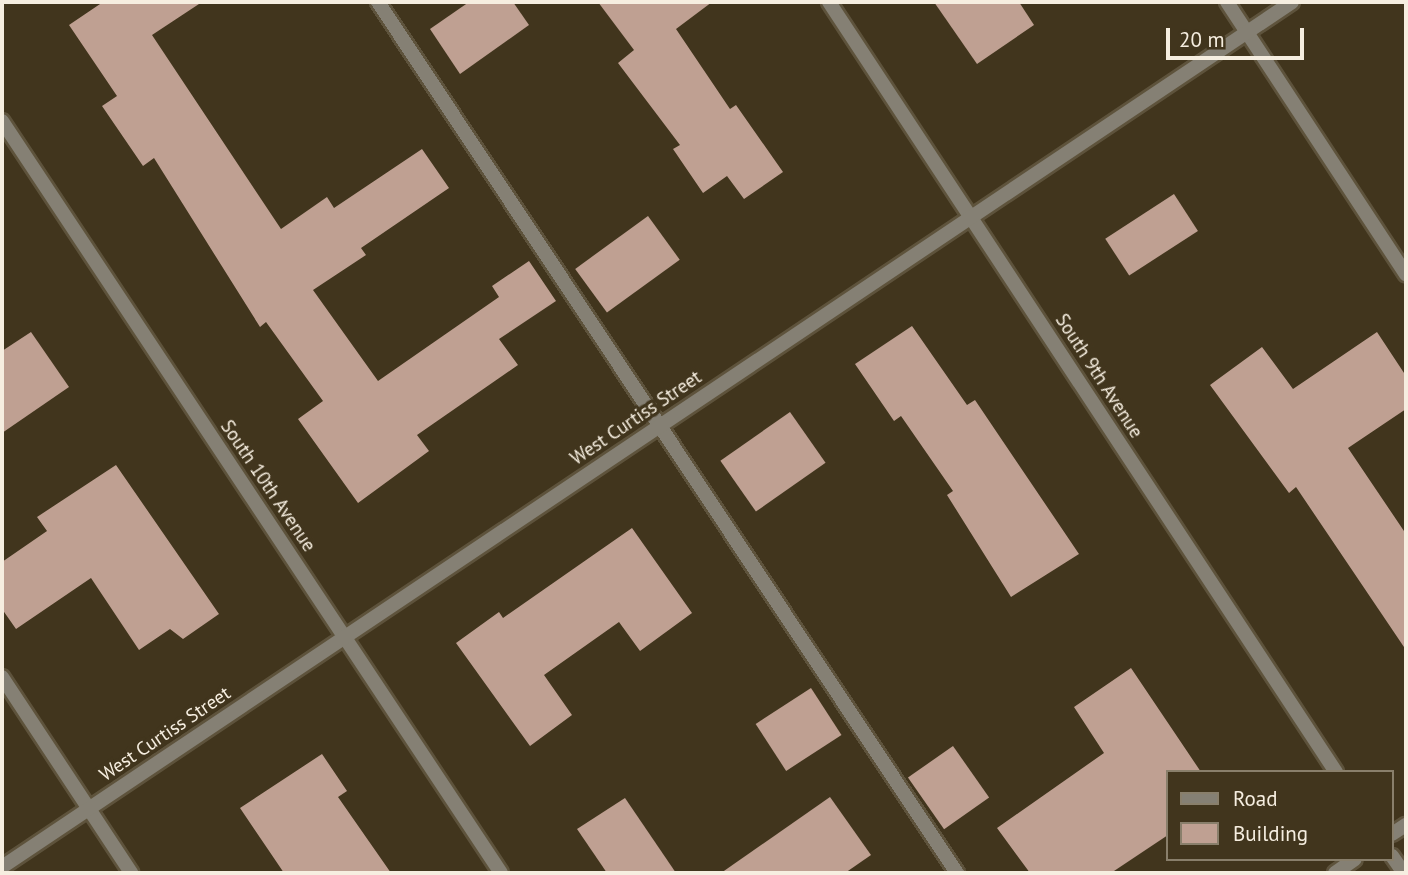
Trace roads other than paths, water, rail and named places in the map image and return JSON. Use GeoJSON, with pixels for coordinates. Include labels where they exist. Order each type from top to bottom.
{"type":"FeatureCollection","features":[{"type":"Feature","properties":{"kind":"street"},"geometry":{"type":"LineString","coordinates":[[378,2],[957,873]]}},
{"type":"Feature","properties":{"kind":"street","name":"South 9th Avenue"},"geometry":{"type":"LineString","coordinates":[[830,2],[1335,770]]}},
{"type":"Feature","properties":{"kind":"street"},"geometry":{"type":"LineString","coordinates":[[1227,2],[1406,274]]}},
{"type":"Feature","properties":{"kind":"street","name":"West Curtiss Street"},"geometry":{"type":"LineString","coordinates":[[2,867],[1292,2]]}},
{"type":"Feature","properties":{"kind":"street","name":"South 10th Avenue"},"geometry":{"type":"LineString","coordinates":[[2,121],[501,873]]}},
{"type":"Feature","properties":{"kind":"street"},"geometry":{"type":"LineString","coordinates":[[2,677],[131,873]]}},
{"type":"Feature","properties":{"kind":"street"},"geometry":{"type":"LineString","coordinates":[[1335,873],[1352,861]]}}]}
